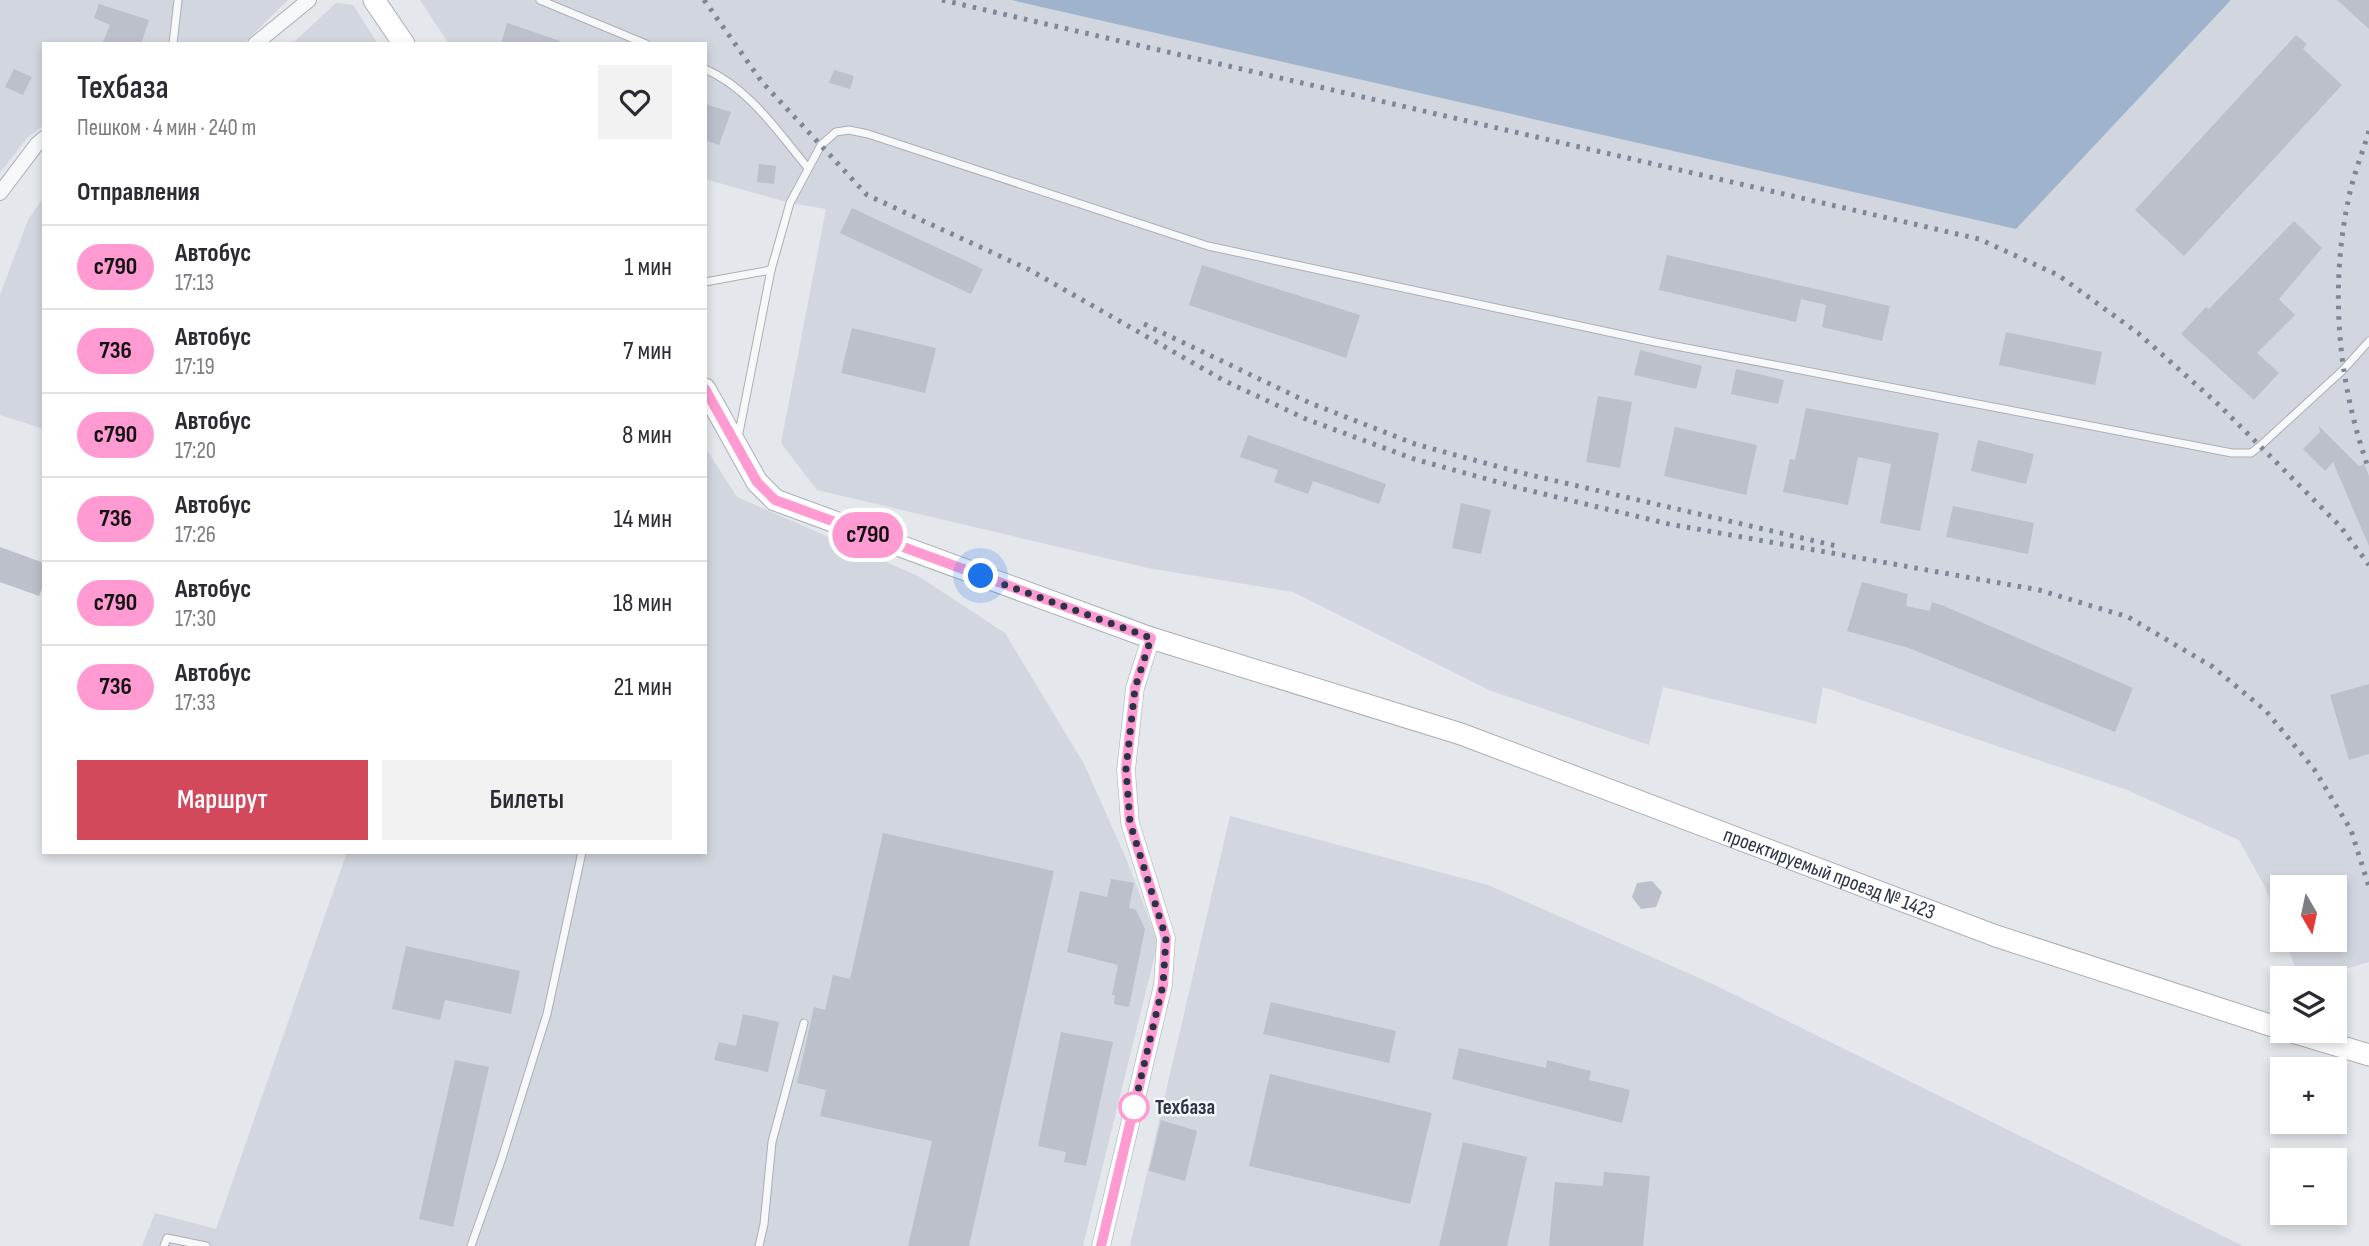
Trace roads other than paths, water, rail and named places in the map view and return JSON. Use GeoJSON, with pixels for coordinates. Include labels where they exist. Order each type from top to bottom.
{"type":"FeatureCollection","features":[{"type":"Feature","properties":{"kind":"main road"},"geometry":{"type":"LineString","coordinates":[[374,0],[403,42]]}},
{"type":"Feature","properties":{"kind":"main road","name":"проектируемый проезд № 1423"},"geometry":{"type":"LineString","coordinates":[[707,392],[757,482],[775,500],[1151,638],[1461,734],[1996,936],[2270,1025]]}},
{"type":"Feature","properties":{"kind":"main road"},"geometry":{"type":"LineString","coordinates":[[2329,1043],[2369,1055]]}},
{"type":"Feature","properties":{"kind":"street"},"geometry":{"type":"LineString","coordinates":[[258,42],[309,0]]}},
{"type":"Feature","properties":{"kind":"street"},"geometry":{"type":"LineString","coordinates":[[0,193],[42,140]]}},
{"type":"Feature","properties":{"kind":"street"},"geometry":{"type":"LineString","coordinates":[[1101,1246],[1163,985],[1166,938],[1130,823],[1126,769],[1135,688],[1151,638]]}},
{"type":"Feature","properties":{"kind":"lane"},"geometry":{"type":"LineString","coordinates":[[173,42],[178,0]]}},
{"type":"Feature","properties":{"kind":"lane"},"geometry":{"type":"LineString","coordinates":[[540,0],[641,42]]}},
{"type":"Feature","properties":{"kind":"lane"},"geometry":{"type":"LineString","coordinates":[[707,70],[718,74],[741,91],[808,168]]}},
{"type":"Feature","properties":{"kind":"lane"},"geometry":{"type":"LineString","coordinates":[[737,445],[771,270],[790,203],[821,145],[836,132],[849,131],[868,134],[1208,246],[1669,345],[2243,454],[2251,453],[2260,446],[2343,370],[2369,341]]}},
{"type":"Feature","properties":{"kind":"lane"},"geometry":{"type":"LineString","coordinates":[[707,282],[771,270]]}},
{"type":"Feature","properties":{"kind":"lane"},"geometry":{"type":"LineString","coordinates":[[471,1246],[547,1014],[582,854]]}},
{"type":"Feature","properties":{"kind":"lane"},"geometry":{"type":"LineString","coordinates":[[759,1246],[764,1224],[772,1142],[804,1023]]}},
{"type":"Feature","properties":{"kind":"lane"},"geometry":{"type":"LineString","coordinates":[[164,1246],[167,1238],[206,1246]]}},
{"type":"Feature","properties":{"kind":"water"},"geometry":{"type":"Polygon","coordinates":[[[1011,0],[2231,0],[2016,229],[1011,0]]]}},
{"type":"Feature","properties":{"kind":"railway"},"geometry":{"type":"LineString","coordinates":[[704,0],[762,82],[867,195],[1028,269],[1223,380],[1306,419],[1414,459],[1523,489],[1669,524],[2039,590],[2128,617],[2213,667],[2266,711],[2314,769],[2351,830],[2369,887]]}},
{"type":"Feature","properties":{"kind":"railway"},"geometry":{"type":"LineString","coordinates":[[942,0],[1979,239],[2058,275],[2138,333],[2219,405],[2340,526],[2369,565]]}},
{"type":"Feature","properties":{"kind":"railway"},"geometry":{"type":"LineString","coordinates":[[2369,131],[2352,184],[2343,227],[2338,297],[2343,367],[2358,436],[2369,470]]}},
{"type":"Feature","properties":{"kind":"railway"},"geometry":{"type":"LineString","coordinates":[[1144,324],[1310,403],[1415,444],[1522,473],[1841,547]]}},
{"type":"Feature","properties":{"kind":"place","name":"Техбаза"},"geometry":{"type":"Point","coordinates":[1134,1107]}}]}
